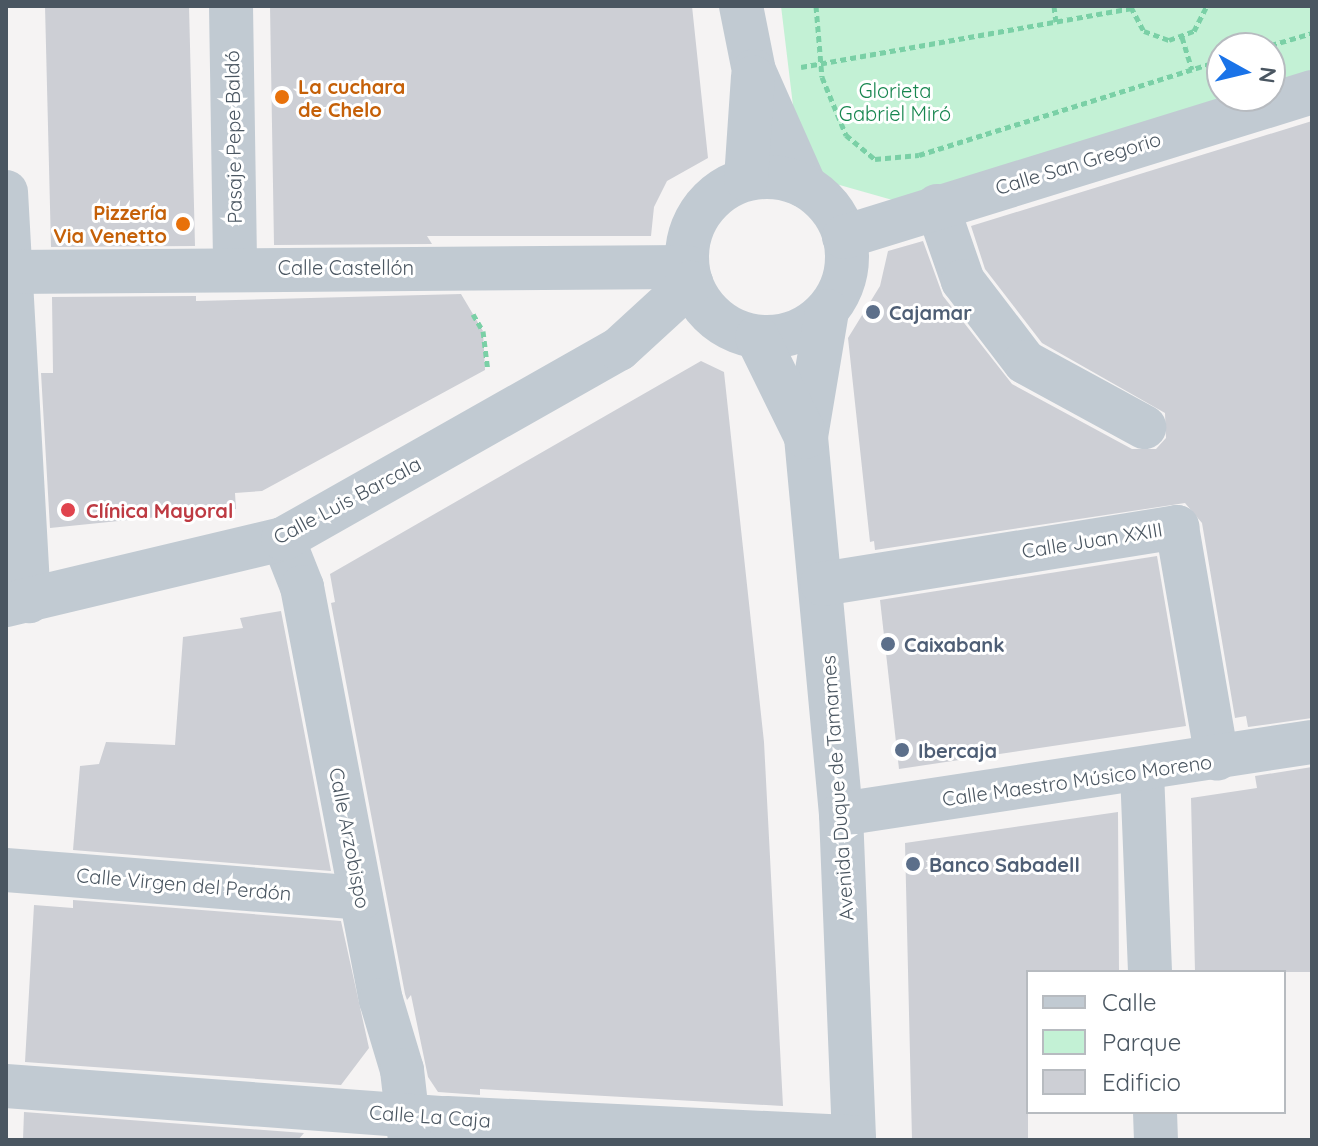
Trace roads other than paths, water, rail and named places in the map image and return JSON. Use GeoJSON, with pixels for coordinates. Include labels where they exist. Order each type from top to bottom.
{"type":"FeatureCollection","features":[{"type":"Feature","properties":{"kind":"street","name":"Pasaje Pepe Baldó"},"geometry":{"type":"LineString","coordinates":[[231,6],[235,268]]}},
{"type":"Feature","properties":{"kind":"street"},"geometry":{"type":"LineString","coordinates":[[741,6],[754,71],[805,186]]}},
{"type":"Feature","properties":{"kind":"street"},"geometry":{"type":"LineString","coordinates":[[746,179],[754,71]]}},
{"type":"Feature","properties":{"kind":"street","name":"Calle San Gregorio"},"geometry":{"type":"LineString","coordinates":[[844,237],[1312,92]]}},
{"type":"Feature","properties":{"kind":"street"},"geometry":{"type":"LineString","coordinates":[[766,176],[805,186],[830,207],[844,237],[847,263],[841,289],[827,311],[783,337],[737,329],[689,275],[694,222],[724,188],[746,179],[766,176]]}},
{"type":"Feature","properties":{"kind":"street"},"geometry":{"type":"LineString","coordinates":[[6,192],[18,603]]}},
{"type":"Feature","properties":{"kind":"street"},"geometry":{"type":"LineString","coordinates":[[937,206],[963,281],[1025,362],[1144,427]]}},
{"type":"Feature","properties":{"kind":"street","name":"Calle Castellón"},"geometry":{"type":"LineString","coordinates":[[8,272],[235,268],[689,275]]}},
{"type":"Feature","properties":{"kind":"street","name":"Calle Luis Barcala"},"geometry":{"type":"LineString","coordinates":[[18,603],[283,539],[619,349],[689,275]]}},
{"type":"Feature","properties":{"kind":"street","name":"Avenida Duque de Tamames"},"geometry":{"type":"LineString","coordinates":[[827,311],[806,437],[841,814],[854,1138]]}},
{"type":"Feature","properties":{"kind":"street","name":"Calle Luis Barcala"},"geometry":{"type":"LineString","coordinates":[[619,349],[737,329]]}},
{"type":"Feature","properties":{"kind":"street","name":"Avenida Duque de Tamames"},"geometry":{"type":"LineString","coordinates":[[737,329],[806,437]]}},
{"type":"Feature","properties":{"kind":"street","name":"Calle Juan XXIII"},"geometry":{"type":"LineString","coordinates":[[822,584],[1177,527],[1217,759]]}},
{"type":"Feature","properties":{"kind":"street","name":"Calle Arzobispo"},"geometry":{"type":"LineString","coordinates":[[283,539],[302,587],[361,898],[409,1127]]}},
{"type":"Feature","properties":{"kind":"street","name":"Calle Maestro Músico Moreno"},"geometry":{"type":"LineString","coordinates":[[841,814],[1142,772],[1312,742]]}},
{"type":"Feature","properties":{"kind":"street"},"geometry":{"type":"LineString","coordinates":[[1142,772],[1150,970]]}},
{"type":"Feature","properties":{"kind":"street","name":"Calle Virgen del Perdón"},"geometry":{"type":"LineString","coordinates":[[6,870],[361,898]]}},
{"type":"Feature","properties":{"kind":"street","name":"Calle La Caja"},"geometry":{"type":"LineString","coordinates":[[6,1086],[409,1127],[854,1138]]}},
{"type":"Feature","properties":{"kind":"street"},"geometry":{"type":"LineString","coordinates":[[1155,1114],[1156,1140]]}},
{"type":"Feature","properties":{"kind":"place","name":"La cuchara de Chelo"},"geometry":{"type":"Point","coordinates":[282,97]}},
{"type":"Feature","properties":{"kind":"place","name":"Pizzería Via Venetto"},"geometry":{"type":"Point","coordinates":[183,224]}},
{"type":"Feature","properties":{"kind":"place","name":"Cajamar"},"geometry":{"type":"Point","coordinates":[873,312]}},
{"type":"Feature","properties":{"kind":"place","name":"Clínica Mayoral"},"geometry":{"type":"Point","coordinates":[68,510]}},
{"type":"Feature","properties":{"kind":"place","name":"Caixabank"},"geometry":{"type":"Point","coordinates":[888,644]}},
{"type":"Feature","properties":{"kind":"place","name":"Ibercaja"},"geometry":{"type":"Point","coordinates":[902,750]}},
{"type":"Feature","properties":{"kind":"place","name":"Banco Sabadell"},"geometry":{"type":"Point","coordinates":[913,864]}},
{"type":"Feature","properties":{"kind":"park label","name":"Glorieta Gabriel Miró"},"geometry":{"type":"Point","coordinates":[895,102]}}]}
